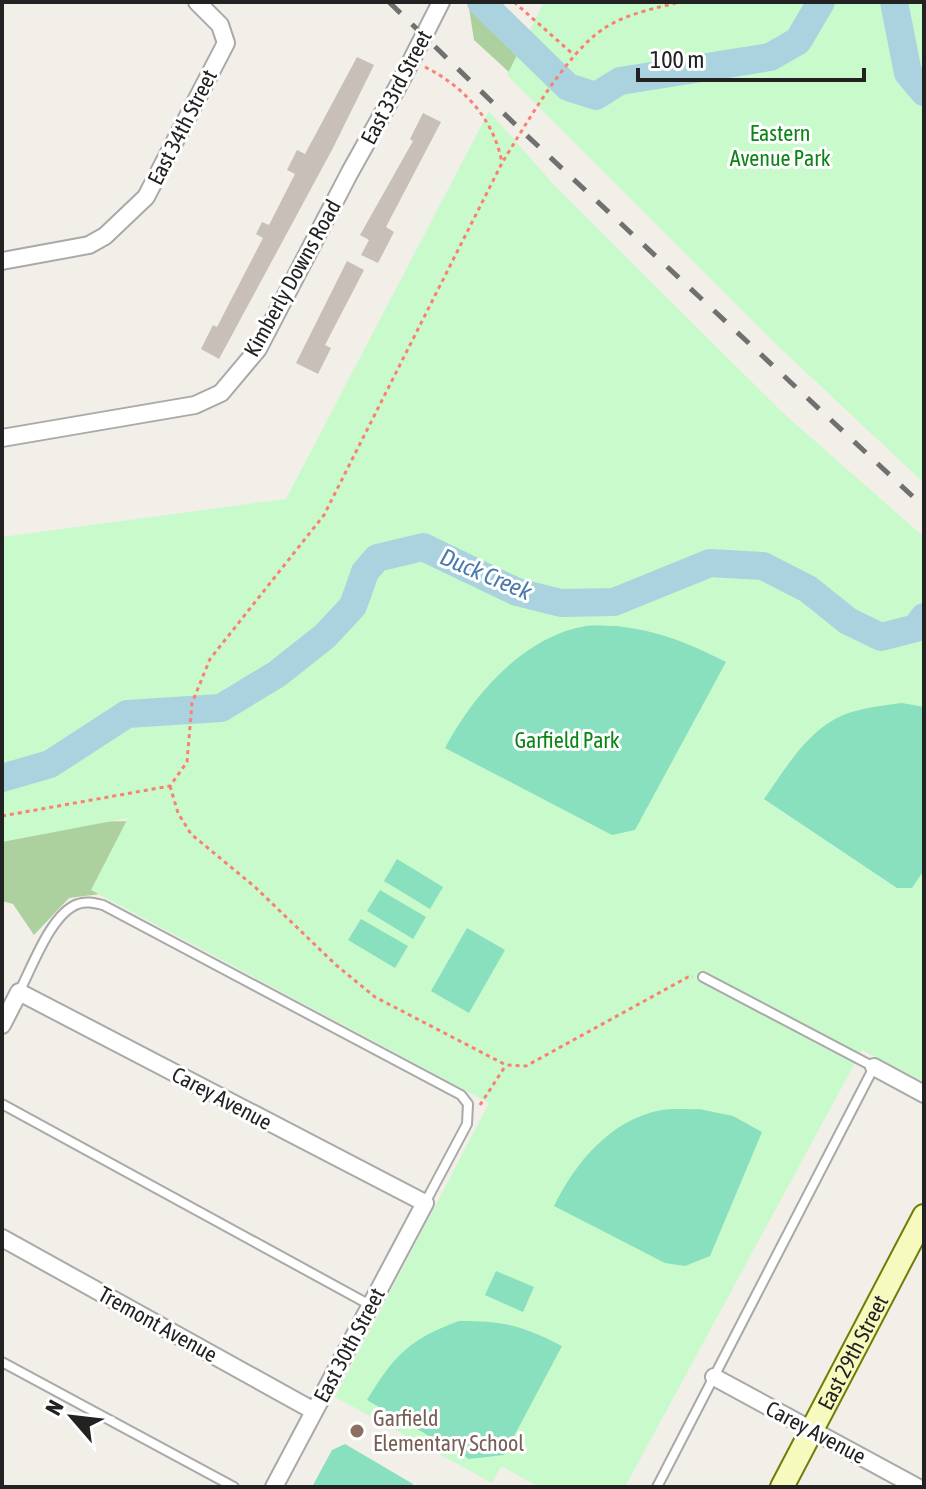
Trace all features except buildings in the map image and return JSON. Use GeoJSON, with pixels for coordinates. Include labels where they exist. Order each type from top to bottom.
{"type":"FeatureCollection","features":[{"type":"Feature","properties":{"kind":"street","name":"East 34th Street"},"geometry":{"type":"LineString","coordinates":[[2,261],[89,245],[105,236],[146,197],[226,43],[220,25],[197,2]]}},
{"type":"Feature","properties":{"kind":"street","name":"East 33rd Street"},"geometry":{"type":"LineString","coordinates":[[350,172],[412,61],[439,5]]}},
{"type":"Feature","properties":{"kind":"street","name":"Kimberly Downs Road"},"geometry":{"type":"LineString","coordinates":[[2,438],[195,405],[221,393],[258,349],[350,172]]}},
{"type":"Feature","properties":{"kind":"street"},"geometry":{"type":"LineString","coordinates":[[2,1025],[19,992]]}},
{"type":"Feature","properties":{"kind":"street","name":"Carey Avenue"},"geometry":{"type":"LineString","coordinates":[[19,992],[425,1203]]}},
{"type":"Feature","properties":{"kind":"street"},"geometry":{"type":"LineString","coordinates":[[874,1067],[924,1094]]}},
{"type":"Feature","properties":{"kind":"street","name":"East 30th Street"},"geometry":{"type":"LineString","coordinates":[[274,1487],[425,1203]]}},
{"type":"Feature","properties":{"kind":"street","name":"East 29th Street"},"geometry":{"type":"LineString","coordinates":[[782,1487],[924,1216]]}},
{"type":"Feature","properties":{"kind":"street","name":"Tremont Avenue"},"geometry":{"type":"LineString","coordinates":[[2,1238],[314,1411]]}},
{"type":"Feature","properties":{"kind":"street","name":"Carey Avenue"},"geometry":{"type":"LineString","coordinates":[[714,1377],[917,1487]]}},
{"type":"Feature","properties":{"kind":"lane"},"geometry":{"type":"LineString","coordinates":[[19,992],[56,922],[66,910],[87,902],[103,905],[461,1095],[468,1104],[467,1124],[425,1203]]}},
{"type":"Feature","properties":{"kind":"lane"},"geometry":{"type":"LineString","coordinates":[[657,1487],[874,1067],[703,977]]}},
{"type":"Feature","properties":{"kind":"lane"},"geometry":{"type":"LineString","coordinates":[[2,1104],[371,1305]]}},
{"type":"Feature","properties":{"kind":"lane"},"geometry":{"type":"LineString","coordinates":[[2,1362],[234,1487]]}},
{"type":"Feature","properties":{"kind":"path"},"geometry":{"type":"LineString","coordinates":[[514,2],[574,55]]}},
{"type":"Feature","properties":{"kind":"path"},"geometry":{"type":"LineString","coordinates":[[2,816],[170,786],[187,762],[192,703],[210,659],[324,515],[502,163],[574,55],[605,28],[651,9],[680,2]]}},
{"type":"Feature","properties":{"kind":"path"},"geometry":{"type":"LineString","coordinates":[[412,61],[437,73],[461,91],[485,116],[502,163]]}},
{"type":"Feature","properties":{"kind":"path"},"geometry":{"type":"LineString","coordinates":[[170,786],[178,813],[191,834],[255,887],[336,965],[375,997],[506,1065],[526,1066],[688,977],[703,977]]}},
{"type":"Feature","properties":{"kind":"path"},"geometry":{"type":"LineString","coordinates":[[467,1124],[506,1065]]}},
{"type":"Feature","properties":{"kind":"green space"},"geometry":{"type":"Polygon","coordinates":[[[468,2],[550,82],[536,97],[474,40],[468,2]]]}},
{"type":"Feature","properties":{"kind":"green space","name":"Eastern Avenue Park"},"geometry":{"type":"Polygon","coordinates":[[[544,2],[924,2],[924,483],[780,348],[507,75],[544,2]]]}},
{"type":"Feature","properties":{"kind":"green space","name":"Garfield Park"},"geometry":{"type":"Polygon","coordinates":[[[489,111],[554,185],[782,412],[924,537],[924,1082],[862,1050],[625,1487],[539,1487],[501,1466],[492,1483],[335,1397],[489,1103],[91,890],[128,818],[2,842],[2,537],[286,499],[489,111]]]}},
{"type":"Feature","properties":{"kind":"green space"},"geometry":{"type":"Polygon","coordinates":[[[586,626],[617,626],[673,639],[726,662],[635,830],[612,835],[445,748],[470,708],[522,655],[563,632],[586,626]]]}},
{"type":"Feature","properties":{"kind":"green space"},"geometry":{"type":"Polygon","coordinates":[[[902,703],[924,707],[924,870],[912,888],[897,888],[764,799],[795,755],[824,726],[851,712],[902,703]]]}},
{"type":"Feature","properties":{"kind":"green space"},"geometry":{"type":"Polygon","coordinates":[[[138,821],[116,892],[69,898],[34,935],[13,904],[2,901],[2,833],[65,822],[138,821]]]}},
{"type":"Feature","properties":{"kind":"green space"},"geometry":{"type":"Polygon","coordinates":[[[397,859],[443,887],[430,909],[384,881],[397,859]]]}},
{"type":"Feature","properties":{"kind":"green space"},"geometry":{"type":"Polygon","coordinates":[[[380,890],[426,917],[413,939],[367,911],[380,890]]]}},
{"type":"Feature","properties":{"kind":"green space"},"geometry":{"type":"Polygon","coordinates":[[[361,919],[408,946],[395,968],[348,940],[361,919]]]}},
{"type":"Feature","properties":{"kind":"green space"},"geometry":{"type":"Polygon","coordinates":[[[467,928],[505,950],[469,1013],[431,991],[467,928]]]}},
{"type":"Feature","properties":{"kind":"green space"},"geometry":{"type":"Polygon","coordinates":[[[666,1109],[699,1109],[733,1116],[762,1132],[710,1256],[685,1266],[665,1263],[554,1206],[584,1159],[611,1133],[644,1115],[666,1109]]]}},
{"type":"Feature","properties":{"kind":"green space"},"geometry":{"type":"Polygon","coordinates":[[[496,1271],[534,1287],[523,1312],[485,1295],[496,1271]]]}},
{"type":"Feature","properties":{"kind":"green space"},"geometry":{"type":"Polygon","coordinates":[[[459,1321],[512,1326],[562,1346],[504,1455],[469,1459],[367,1400],[386,1371],[405,1350],[459,1321]]]}},
{"type":"Feature","properties":{"kind":"green space"},"geometry":{"type":"Polygon","coordinates":[[[345,1444],[413,1484],[411,1487],[312,1487],[332,1450],[345,1444]]]}},
{"type":"Feature","properties":{"kind":"waterway"},"geometry":{"type":"LineString","coordinates":[[481,2],[568,87],[596,96],[620,81],[770,57],[798,41],[821,2]]}},
{"type":"Feature","properties":{"kind":"waterway"},"geometry":{"type":"LineString","coordinates":[[894,2],[908,73],[924,92]]}},
{"type":"Feature","properties":{"kind":"waterway","name":"Duck Creek"},"geometry":{"type":"LineString","coordinates":[[2,778],[50,764],[127,714],[221,708],[277,674],[325,636],[353,606],[365,572],[377,558],[423,547],[517,592],[561,603],[614,602],[710,563],[763,566],[808,589],[848,621],[881,637],[916,628],[924,617]]}},
{"type":"Feature","properties":{"kind":"railway"},"geometry":{"type":"LineString","coordinates":[[389,2],[522,131],[924,507]]}},
{"type":"Feature","properties":{"kind":"place","name":"Garfield Elementary School"},"geometry":{"type":"Point","coordinates":[357,1431]}}]}
